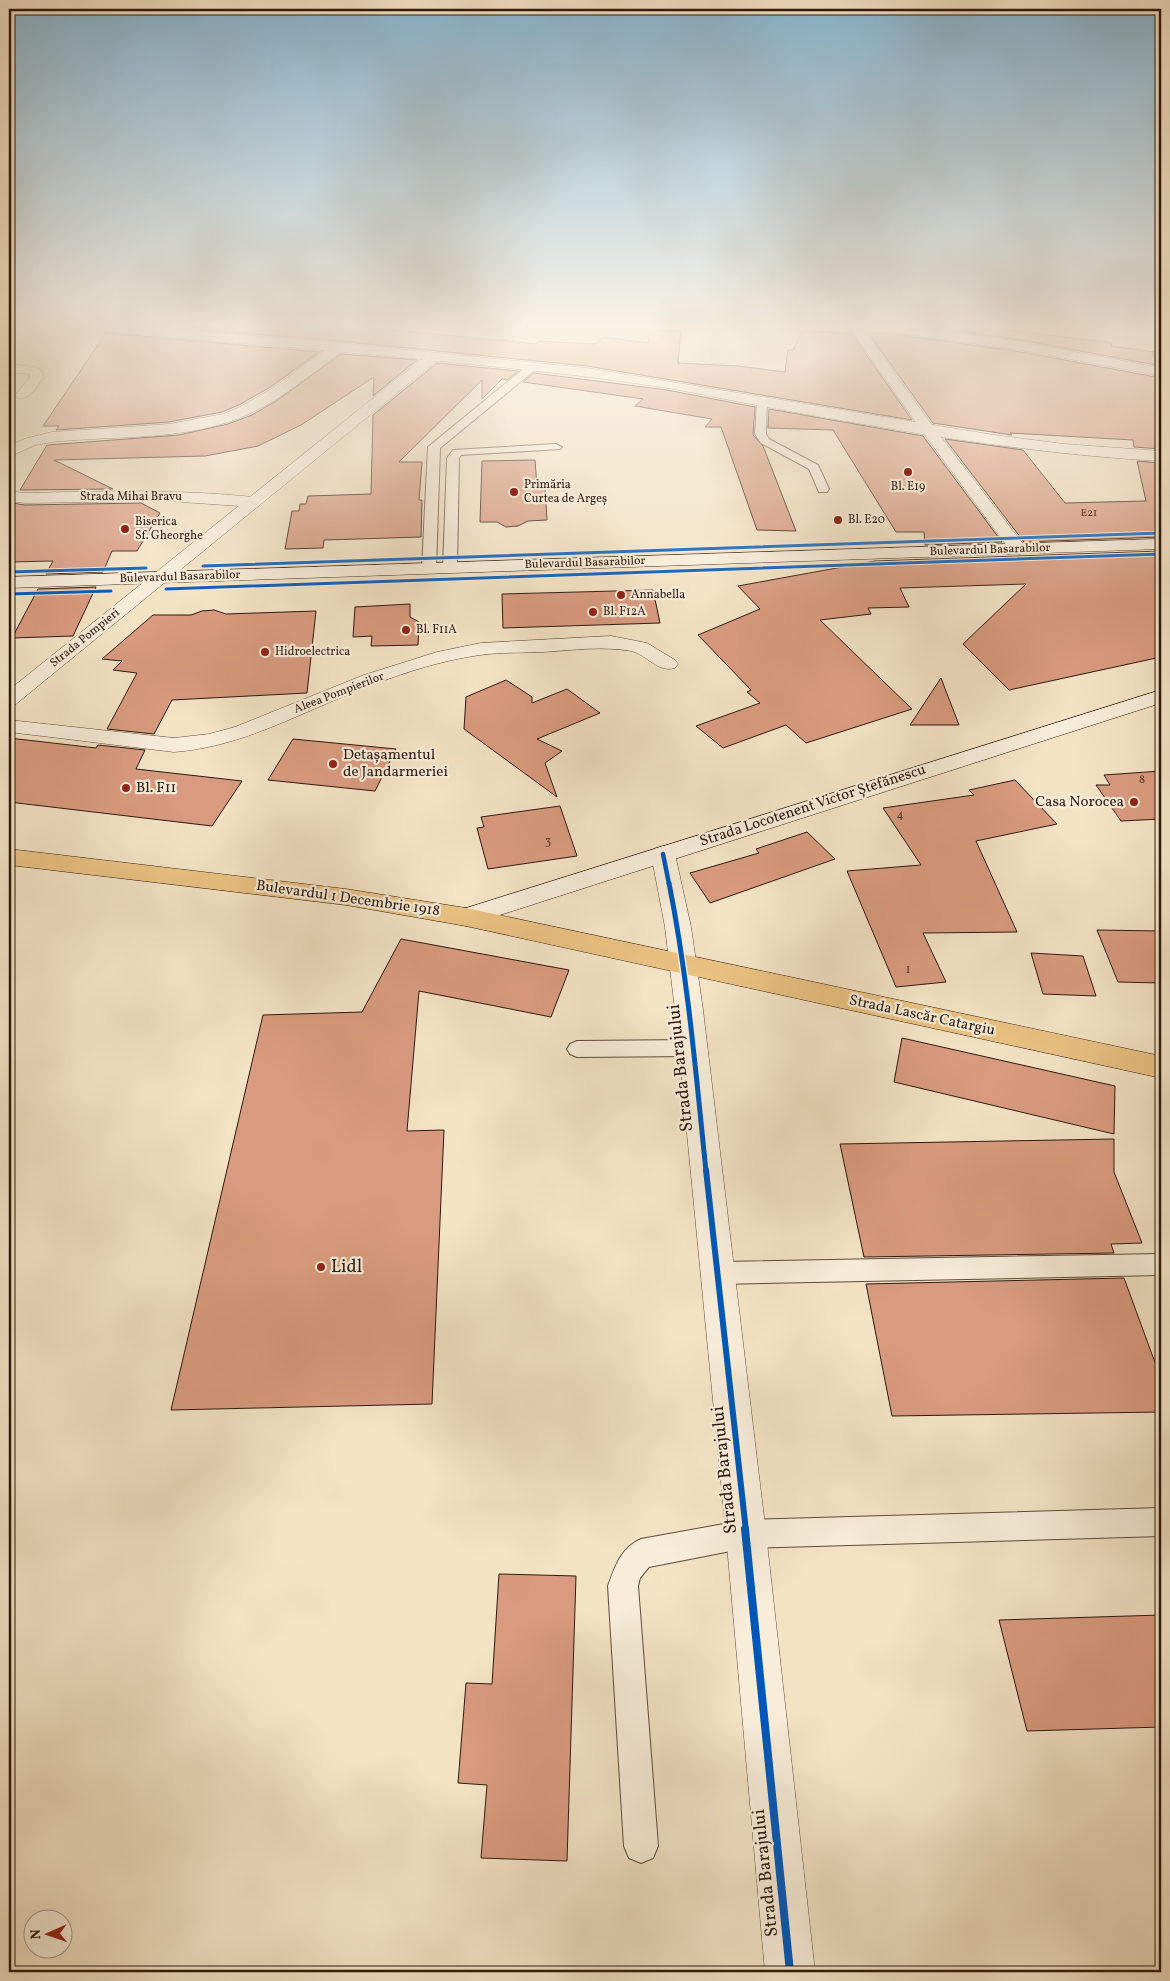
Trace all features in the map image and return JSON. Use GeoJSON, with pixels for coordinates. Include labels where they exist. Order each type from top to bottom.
{"type":"FeatureCollection","features":[{"type":"Feature","properties":{"kind":"main road","name":"Bulevardul 1 Decembrie 1918"},"geometry":{"type":"LineString","coordinates":[[9,858],[336,896],[466,917],[684,965]]}},
{"type":"Feature","properties":{"kind":"main road","name":"Strada Lascăr Catargiu"},"geometry":{"type":"LineString","coordinates":[[684,965],[1161,1068]]}},
{"type":"Feature","properties":{"kind":"street"},"geometry":{"type":"LineString","coordinates":[[9,452],[18,445],[45,438],[153,430],[220,419]]}},
{"type":"Feature","properties":{"kind":"street"},"geometry":{"type":"LineString","coordinates":[[162,577],[355,419]]}},
{"type":"Feature","properties":{"kind":"street"},"geometry":{"type":"LineString","coordinates":[[862,419],[929,431],[1064,449],[1161,456]]}},
{"type":"Feature","properties":{"kind":"street"},"geometry":{"type":"LineString","coordinates":[[921,419],[1018,549]]}},
{"type":"Feature","properties":{"kind":"street","name":"Strada Mihai Bravu"},"geometry":{"type":"LineString","coordinates":[[9,496],[25,498],[164,496],[253,502]]}},
{"type":"Feature","properties":{"kind":"street","name":"Bulevardul Basarabilor"},"geometry":{"type":"LineString","coordinates":[[9,583],[1161,544]]}},
{"type":"Feature","properties":{"kind":"street","name":"Strada Pompieri"},"geometry":{"type":"LineString","coordinates":[[9,700],[162,577]]}},
{"type":"Feature","properties":{"kind":"street","name":"Aleea Pompierilor"},"geometry":{"type":"LineString","coordinates":[[9,726],[174,745],[194,745],[244,732],[351,687],[433,659],[463,652],[497,648],[611,642],[640,647],[668,664]]}},
{"type":"Feature","properties":{"kind":"street","name":"Strada Locotenent Victor Ștefănescu"},"geometry":{"type":"LineString","coordinates":[[466,917],[1161,696]]}},
{"type":"Feature","properties":{"kind":"street","name":"Strada Barajului"},"geometry":{"type":"LineString","coordinates":[[663,854],[684,965],[746,1534],[790,1972]]}},
{"type":"Feature","properties":{"kind":"lane"},"geometry":{"type":"LineString","coordinates":[[429,568],[434,447],[469,419]]}},
{"type":"Feature","properties":{"kind":"lane"},"geometry":{"type":"LineString","coordinates":[[761,419],[760,434],[765,441],[814,467],[823,489]]}},
{"type":"Feature","properties":{"kind":"lane"},"geometry":{"type":"LineString","coordinates":[[450,568],[453,458],[457,452],[556,447]]}},
{"type":"Feature","properties":{"kind":"lane"},"geometry":{"type":"LineString","coordinates":[[577,1049],[693,1048]]}},
{"type":"Feature","properties":{"kind":"lane"},"geometry":{"type":"LineString","coordinates":[[718,1274],[1161,1264]]}},
{"type":"Feature","properties":{"kind":"lane"},"geometry":{"type":"LineString","coordinates":[[641,1846],[623,1586],[628,1570],[641,1554],[746,1534],[1161,1522]]}},
{"type":"Feature","properties":{"kind":"building"},"geometry":{"type":"Polygon","coordinates":[[[47,419],[183,419],[56,430],[59,426],[43,426],[47,419]]]}},
{"type":"Feature","properties":{"kind":"building"},"geometry":{"type":"Polygon","coordinates":[[[240,419],[309,419],[258,446],[205,456],[54,460],[113,489],[20,490],[47,445],[179,435],[240,419]]]}},
{"type":"Feature","properties":{"kind":"building"},"geometry":{"type":"Polygon","coordinates":[[[373,419],[442,419],[399,462],[422,462],[419,500],[422,500],[421,537],[324,540],[323,548],[285,549],[292,511],[299,511],[300,504],[306,504],[308,496],[371,494],[373,419]]]}},
{"type":"Feature","properties":{"kind":"building"},"geometry":{"type":"Polygon","coordinates":[[[712,419],[754,419],[753,435],[763,446],[796,531],[757,530],[721,427],[705,427],[712,419]]]}},
{"type":"Feature","properties":{"kind":"building"},"geometry":{"type":"Polygon","coordinates":[[[768,419],[829,419],[923,436],[1002,542],[925,545],[924,532],[896,532],[833,430],[768,428],[768,419]]]}},
{"type":"Feature","properties":{"kind":"building"},"geometry":{"type":"Polygon","coordinates":[[[930,419],[1161,419],[1161,449],[1134,447],[1133,440],[1010,433],[1012,435],[933,423],[930,419]]]}},
{"type":"Feature","properties":{"kind":"building"},"geometry":{"type":"Polygon","coordinates":[[[945,439],[1023,450],[1065,503],[1146,501],[1137,461],[1161,463],[1161,537],[1024,542],[945,439]]]}},
{"type":"Feature","properties":{"kind":"building","name":"Primăria Curtea de Argeș"},"geometry":{"type":"Polygon","coordinates":[[[535,460],[537,486],[545,486],[547,520],[528,521],[518,526],[506,527],[497,522],[480,522],[482,461],[535,460]]]}},
{"type":"Feature","properties":{"kind":"building"},"geometry":{"type":"Polygon","coordinates":[[[12,503],[25,505],[141,503],[160,513],[137,551],[112,551],[103,572],[46,574],[53,561],[9,562],[9,509],[12,503]]]}},
{"type":"Feature","properties":{"kind":"building"},"geometry":{"type":"Polygon","coordinates":[[[1161,551],[1161,657],[1009,690],[963,644],[1026,584],[900,588],[909,607],[868,608],[871,614],[820,620],[912,709],[806,743],[786,725],[723,748],[696,726],[760,703],[747,692],[751,690],[698,635],[760,609],[738,586],[875,561],[1161,551]]]}},
{"type":"Feature","properties":{"kind":"building"},"geometry":{"type":"Polygon","coordinates":[[[96,587],[73,636],[12,638],[38,589],[96,587]]]}},
{"type":"Feature","properties":{"kind":"building","name":"Bl. F12A"},"geometry":{"type":"Polygon","coordinates":[[[653,590],[660,623],[503,628],[502,594],[653,590]]]}},
{"type":"Feature","properties":{"kind":"building","name":"Bl. F11A"},"geometry":{"type":"Polygon","coordinates":[[[410,604],[410,617],[419,622],[418,645],[371,646],[372,636],[353,637],[355,607],[410,604]]]}},
{"type":"Feature","properties":{"kind":"building","name":"Hidroelectrica"},"geometry":{"type":"Polygon","coordinates":[[[214,610],[226,614],[316,611],[307,693],[172,700],[154,734],[107,729],[137,673],[113,670],[122,661],[102,659],[153,615],[191,615],[202,611],[214,610]]]}},
{"type":"Feature","properties":{"kind":"building"},"geometry":{"type":"Polygon","coordinates":[[[941,678],[959,725],[910,725],[941,678]]]}},
{"type":"Feature","properties":{"kind":"building"},"geometry":{"type":"Polygon","coordinates":[[[506,680],[532,697],[532,703],[567,689],[600,713],[537,739],[562,751],[545,763],[557,797],[464,729],[466,697],[506,680]]]}},
{"type":"Feature","properties":{"kind":"building","name":"Bl. F11"},"geometry":{"type":"Polygon","coordinates":[[[9,738],[96,748],[98,745],[145,750],[136,769],[242,781],[212,826],[9,802],[9,738]]]}},
{"type":"Feature","properties":{"kind":"building","name":"Detașamentul de Jandarmeriei"},"geometry":{"type":"Polygon","coordinates":[[[293,739],[396,749],[375,791],[268,780],[293,739]]]}},
{"type":"Feature","properties":{"kind":"building","name":"Casa Norocea"},"geometry":{"type":"Polygon","coordinates":[[[1161,771],[1161,819],[1121,821],[1096,785],[1110,785],[1104,775],[1161,771]]]}},
{"type":"Feature","properties":{"kind":"building"},"geometry":{"type":"Polygon","coordinates":[[[1015,780],[1057,824],[976,841],[1017,932],[923,933],[946,982],[896,987],[847,871],[921,865],[883,808],[974,795],[969,790],[1015,780]]]}},
{"type":"Feature","properties":{"kind":"building"},"geometry":{"type":"Polygon","coordinates":[[[560,806],[577,856],[488,869],[477,828],[484,827],[481,817],[560,806]]]}},
{"type":"Feature","properties":{"kind":"building"},"geometry":{"type":"Polygon","coordinates":[[[807,832],[835,859],[710,903],[690,873],[759,853],[756,849],[807,832]]]}},
{"type":"Feature","properties":{"kind":"building"},"geometry":{"type":"Polygon","coordinates":[[[1097,930],[1161,931],[1161,983],[1118,982],[1097,930]]]}},
{"type":"Feature","properties":{"kind":"building","name":"Lidl"},"geometry":{"type":"Polygon","coordinates":[[[401,939],[569,970],[551,1017],[419,991],[407,1131],[444,1130],[432,1404],[171,1410],[263,1015],[362,1012],[401,939]]]}},
{"type":"Feature","properties":{"kind":"building"},"geometry":{"type":"Polygon","coordinates":[[[1031,953],[1083,956],[1096,996],[1043,994],[1031,953]]]}},
{"type":"Feature","properties":{"kind":"building"},"geometry":{"type":"Polygon","coordinates":[[[902,1038],[1115,1086],[1114,1134],[894,1082],[902,1038]]]}},
{"type":"Feature","properties":{"kind":"building"},"geometry":{"type":"Polygon","coordinates":[[[1114,1139],[1114,1172],[1142,1243],[1111,1244],[1114,1253],[864,1257],[840,1144],[1114,1139]]]}},
{"type":"Feature","properties":{"kind":"building"},"geometry":{"type":"Polygon","coordinates":[[[1124,1278],[1161,1379],[1161,1412],[892,1416],[866,1284],[1124,1278]]]}},
{"type":"Feature","properties":{"kind":"building"},"geometry":{"type":"Polygon","coordinates":[[[499,1574],[576,1576],[567,1861],[481,1858],[487,1785],[458,1783],[466,1683],[492,1684],[499,1574]]]}},
{"type":"Feature","properties":{"kind":"building"},"geometry":{"type":"Polygon","coordinates":[[[1161,1615],[1161,1727],[1027,1731],[999,1620],[1161,1615]]]}},
{"type":"Feature","properties":{"kind":"cycle path"},"geometry":{"type":"LineString","coordinates":[[203,566],[1161,533]]}},
{"type":"Feature","properties":{"kind":"cycle path"},"geometry":{"type":"LineString","coordinates":[[166,589],[1161,554]]}},
{"type":"Feature","properties":{"kind":"cycle path"},"geometry":{"type":"LineString","coordinates":[[9,572],[146,568]]}},
{"type":"Feature","properties":{"kind":"cycle path"},"geometry":{"type":"LineString","coordinates":[[9,594],[111,591]]}},
{"type":"Feature","properties":{"kind":"cycle path"},"geometry":{"type":"LineString","coordinates":[[663,854],[678,927],[689,1010],[746,1534],[790,1972]]}},
{"type":"Feature","properties":{"kind":"place","name":"Bl. E19"},"geometry":{"type":"Point","coordinates":[908,472]}},
{"type":"Feature","properties":{"kind":"place","name":"Primăria Curtea de Argeș"},"geometry":{"type":"Point","coordinates":[514,492]}},
{"type":"Feature","properties":{"kind":"place","name":"Bl. E20"},"geometry":{"type":"Point","coordinates":[838,520]}},
{"type":"Feature","properties":{"kind":"place","name":"Biserica Sf. Gheorghe"},"geometry":{"type":"Point","coordinates":[125,529]}},
{"type":"Feature","properties":{"kind":"place","name":"Annabella"},"geometry":{"type":"Point","coordinates":[621,595]}},
{"type":"Feature","properties":{"kind":"place","name":"Bl. F12A"},"geometry":{"type":"Point","coordinates":[593,612]}},
{"type":"Feature","properties":{"kind":"place","name":"Bl. F11A"},"geometry":{"type":"Point","coordinates":[406,630]}},
{"type":"Feature","properties":{"kind":"place","name":"Hidroelectrica"},"geometry":{"type":"Point","coordinates":[265,652]}},
{"type":"Feature","properties":{"kind":"place","name":"Detașamentul de Jandarmeriei"},"geometry":{"type":"Point","coordinates":[333,764]}},
{"type":"Feature","properties":{"kind":"place","name":"Bl. F11"},"geometry":{"type":"Point","coordinates":[126,788]}},
{"type":"Feature","properties":{"kind":"place","name":"Casa Norocea"},"geometry":{"type":"Point","coordinates":[1134,802]}},
{"type":"Feature","properties":{"kind":"place","name":"Lidl"},"geometry":{"type":"Point","coordinates":[321,1267]}}]}
